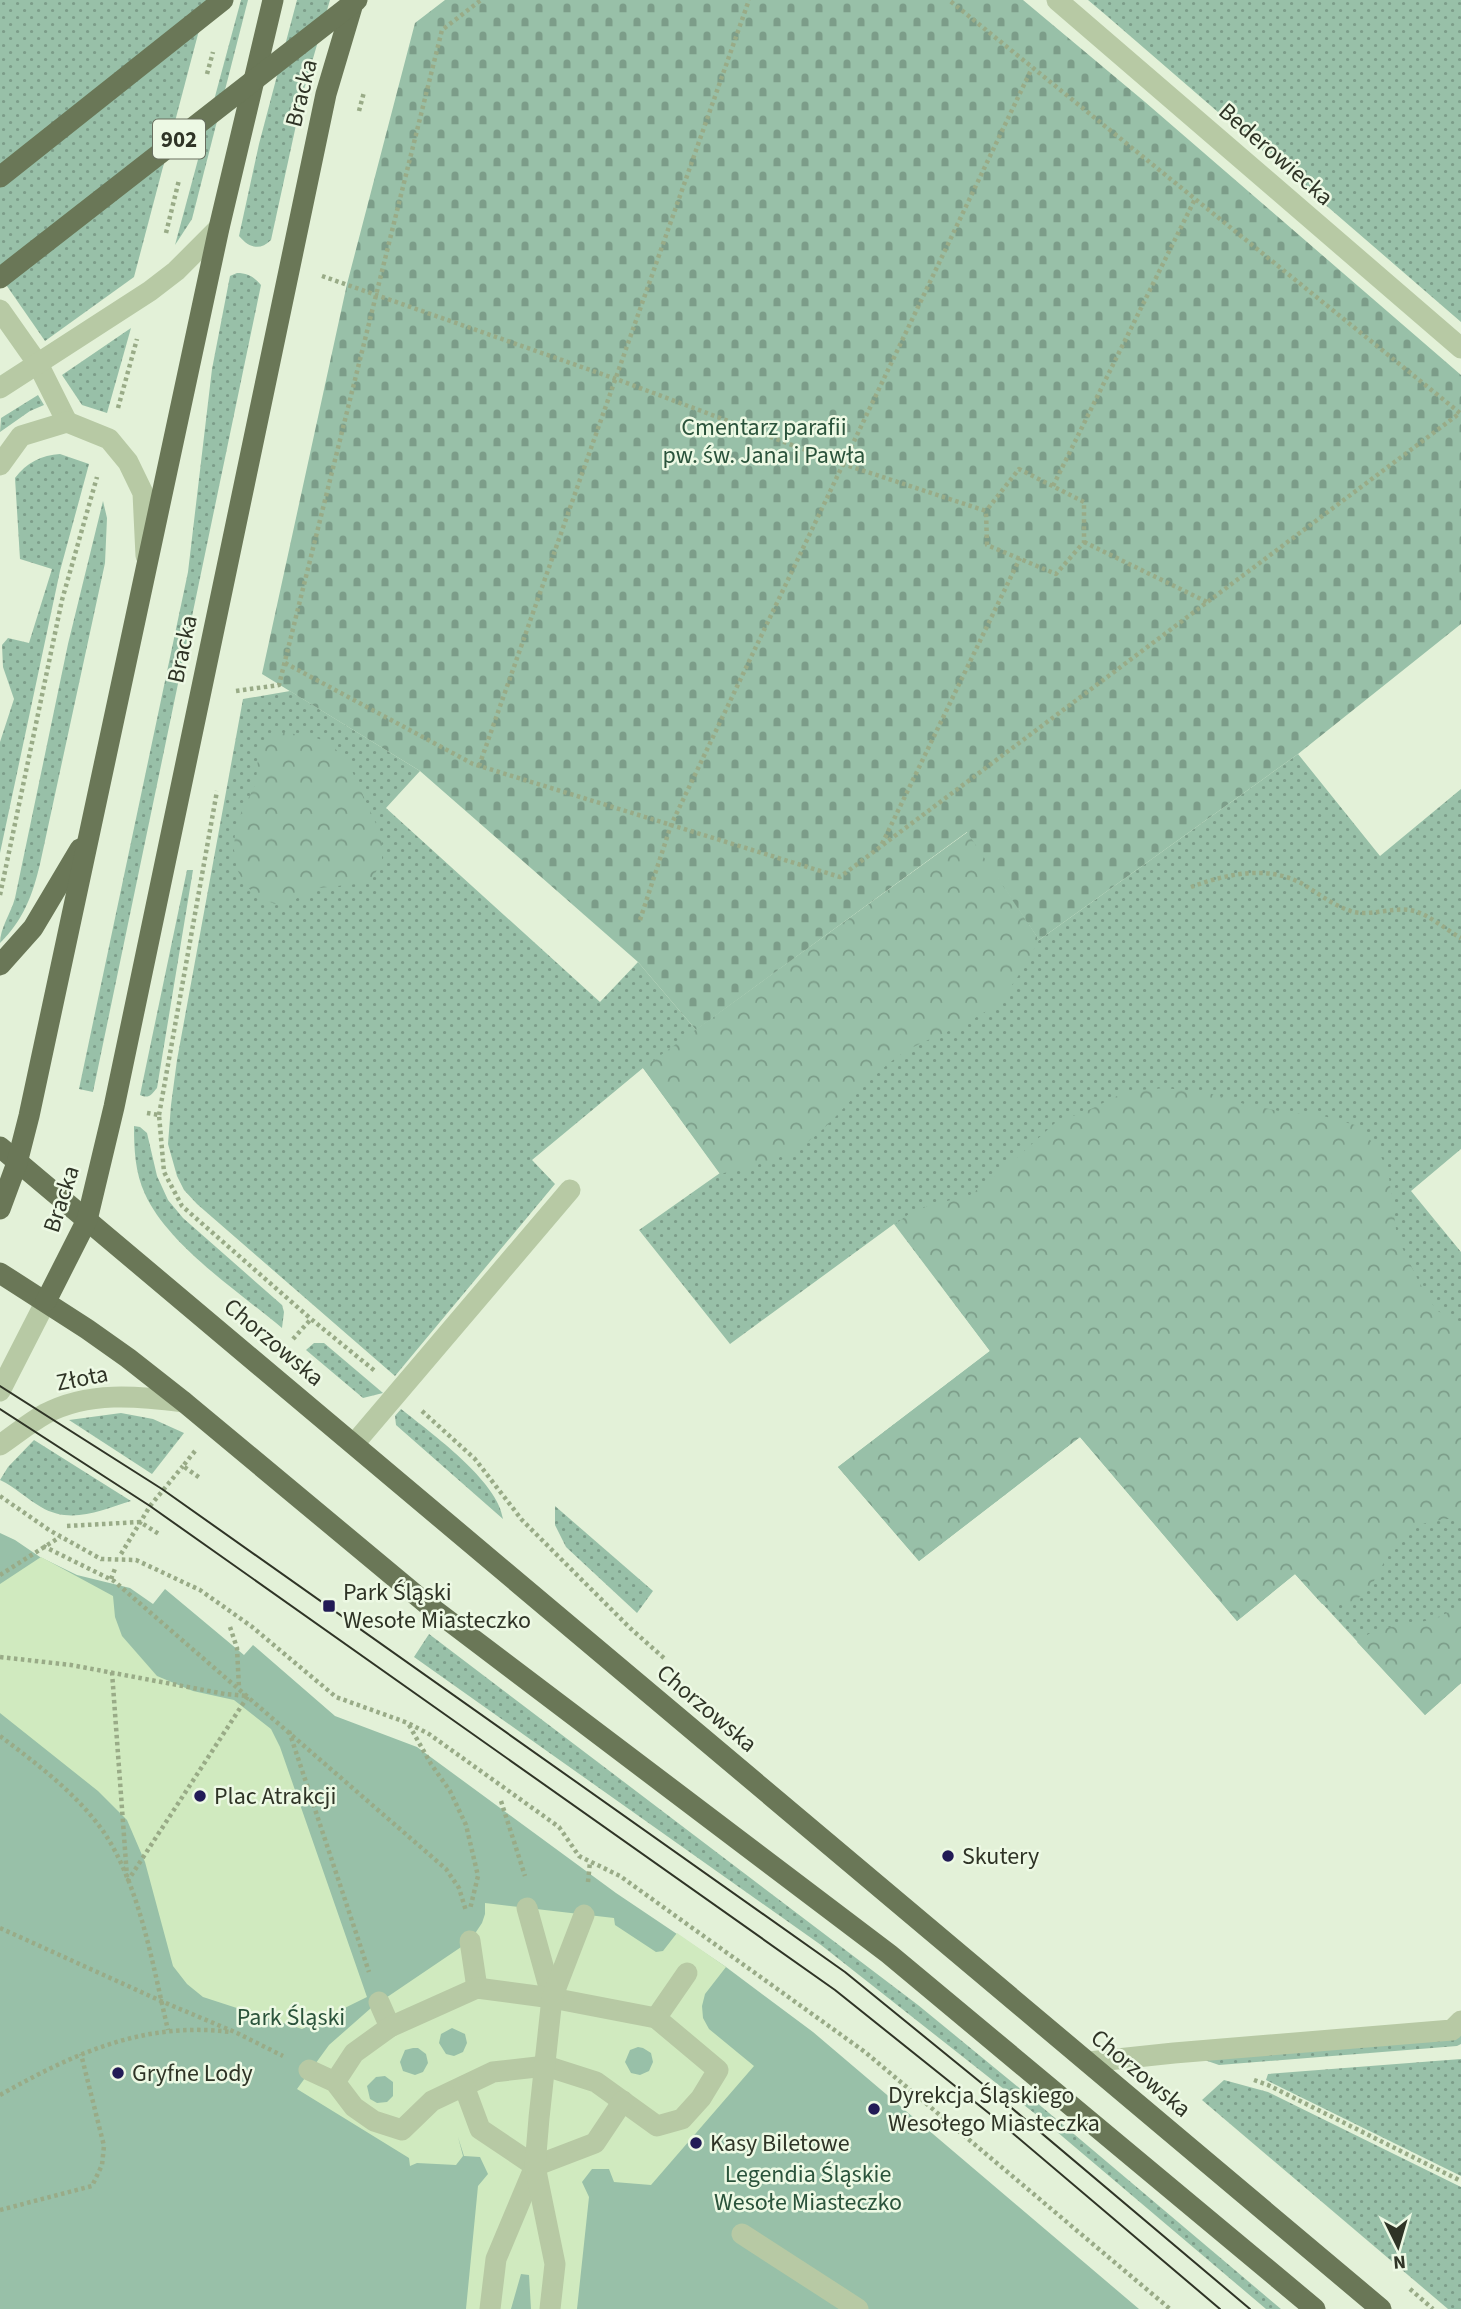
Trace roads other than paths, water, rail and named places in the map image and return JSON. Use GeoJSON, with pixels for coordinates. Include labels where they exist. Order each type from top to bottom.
{"type":"FeatureCollection","features":[{"type":"Feature","properties":{"kind":"main road"},"geometry":{"type":"LineString","coordinates":[[0,177],[223,0]]}},
{"type":"Feature","properties":{"kind":"main road","name":"Bracka"},"geometry":{"type":"LineString","coordinates":[[17,1163],[219,228],[273,0]]}},
{"type":"Feature","properties":{"kind":"main road","name":"Bracka"},"geometry":{"type":"LineString","coordinates":[[46,1301],[87,1220],[114,1107],[326,94],[356,0]]}},
{"type":"Feature","properties":{"kind":"main road","name":"902"},"geometry":{"type":"LineString","coordinates":[[0,278],[356,0]]}},
{"type":"Feature","properties":{"kind":"main road"},"geometry":{"type":"LineString","coordinates":[[0,965],[33,928],[90,832]]}},
{"type":"Feature","properties":{"kind":"main road","name":"Chorzowska"},"geometry":{"type":"LineString","coordinates":[[0,1147],[1381,2309]]}},
{"type":"Feature","properties":{"kind":"main road"},"geometry":{"type":"LineString","coordinates":[[0,1209],[17,1163]]}},
{"type":"Feature","properties":{"kind":"main road"},"geometry":{"type":"LineString","coordinates":[[0,1273],[46,1301],[128,1358],[428,1605],[889,1954],[1315,2309]]}},
{"type":"Feature","properties":{"kind":"street","name":"Bederowiecka"},"geometry":{"type":"LineString","coordinates":[[1057,0],[1461,348]]}},
{"type":"Feature","properties":{"kind":"street"},"geometry":{"type":"LineString","coordinates":[[0,388],[150,291],[176,271],[219,228]]}},
{"type":"Feature","properties":{"kind":"street"},"geometry":{"type":"LineString","coordinates":[[0,310],[38,364],[67,422]]}},
{"type":"Feature","properties":{"kind":"street"},"geometry":{"type":"LineString","coordinates":[[0,465],[21,436],[67,422],[109,439],[128,462],[143,493],[146,562]]}},
{"type":"Feature","properties":{"kind":"street"},"geometry":{"type":"LineString","coordinates":[[354,1444],[570,1190]]}},
{"type":"Feature","properties":{"kind":"street"},"geometry":{"type":"LineString","coordinates":[[0,1391],[46,1301]]}},
{"type":"Feature","properties":{"kind":"street","name":"Złota"},"geometry":{"type":"LineString","coordinates":[[0,1445],[46,1414],[82,1400],[135,1396],[184,1402]]}},
{"type":"Feature","properties":{"kind":"street"},"geometry":{"type":"LineString","coordinates":[[527,1908],[552,1998]]}},
{"type":"Feature","properties":{"kind":"street"},"geometry":{"type":"LineString","coordinates":[[490,2309],[496,2259],[535,2166],[552,1998],[584,1915]]}},
{"type":"Feature","properties":{"kind":"street"},"geometry":{"type":"LineString","coordinates":[[470,1941],[477,1988]]}},
{"type":"Feature","properties":{"kind":"street"},"geometry":{"type":"LineString","coordinates":[[656,2018],[687,1973]]}},
{"type":"Feature","properties":{"kind":"street"},"geometry":{"type":"LineString","coordinates":[[309,2070],[335,2082],[354,2107],[374,2121],[401,2130],[432,2101],[493,2072],[545,2066],[596,2082],[657,2126],[682,2119],[701,2098],[718,2070],[656,2018],[552,1998],[477,1988],[390,2026],[354,2053],[335,2082]]}},
{"type":"Feature","properties":{"kind":"street"},"geometry":{"type":"LineString","coordinates":[[379,2002],[390,2026]]}},
{"type":"Feature","properties":{"kind":"street"},"geometry":{"type":"LineString","coordinates":[[1088,2062],[1452,2030],[1461,2021]]}},
{"type":"Feature","properties":{"kind":"street"},"geometry":{"type":"LineString","coordinates":[[464,2086],[480,2129],[535,2166],[555,2264],[550,2309]]}},
{"type":"Feature","properties":{"kind":"street"},"geometry":{"type":"LineString","coordinates":[[535,2166],[595,2143],[623,2101]]}},
{"type":"Feature","properties":{"kind":"street"},"geometry":{"type":"LineString","coordinates":[[742,2234],[858,2309]]}},
{"type":"Feature","properties":{"kind":"tram line"},"geometry":{"type":"LineString","coordinates":[[0,1386],[162,1489],[845,1972],[1001,2099],[1250,2309]]}},
{"type":"Feature","properties":{"kind":"tram line"},"geometry":{"type":"LineString","coordinates":[[0,1409],[150,1506],[835,1990],[990,2114],[1220,2309]]}},
{"type":"Feature","properties":{"kind":"place","name":"Park Śląski Wesołe Miasteczko"},"geometry":{"type":"Point","coordinates":[329,1606]}},
{"type":"Feature","properties":{"kind":"place","name":"Plac Atrakcji"},"geometry":{"type":"Point","coordinates":[200,1796]}},
{"type":"Feature","properties":{"kind":"place","name":"Skutery"},"geometry":{"type":"Point","coordinates":[948,1856]}},
{"type":"Feature","properties":{"kind":"place","name":"Gryfne Lody"},"geometry":{"type":"Point","coordinates":[118,2073]}},
{"type":"Feature","properties":{"kind":"place","name":"Dyrekcja Śląskiego Wesołego Miasteczka"},"geometry":{"type":"Point","coordinates":[874,2109]}},
{"type":"Feature","properties":{"kind":"place","name":"Kasy Biletowe"},"geometry":{"type":"Point","coordinates":[696,2143]}},
{"type":"Feature","properties":{"kind":"park label","name":"Cmentarz parafii pw. św. Jana i Pawła"},"geometry":{"type":"Point","coordinates":[764,441]}},
{"type":"Feature","properties":{"kind":"park label","name":"Park Śląski"},"geometry":{"type":"Point","coordinates":[291,2017]}},
{"type":"Feature","properties":{"kind":"park label","name":"Legendia Śląskie Wesołe Miasteczko"},"geometry":{"type":"Point","coordinates":[808,2188]}}]}
